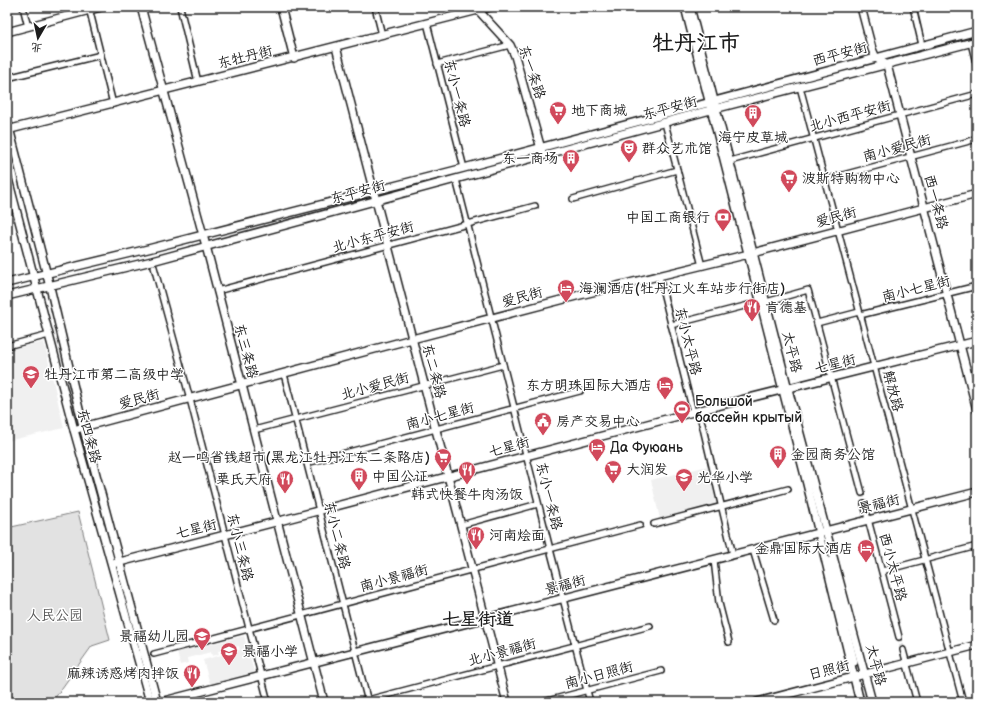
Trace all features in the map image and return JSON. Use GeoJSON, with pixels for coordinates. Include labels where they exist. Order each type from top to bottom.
{"type":"FeatureCollection","features":[{"type":"Feature","properties":{"kind":"street"},"geometry":{"type":"LineString","coordinates":[[23,7],[28,27]]}},
{"type":"Feature","properties":{"kind":"street"},"geometry":{"type":"LineString","coordinates":[[7,32],[101,7]]}},
{"type":"Feature","properties":{"kind":"street","name":"东三条路"},"geometry":{"type":"LineString","coordinates":[[141,7],[206,246],[324,702]]}},
{"type":"Feature","properties":{"kind":"street"},"geometry":{"type":"LineString","coordinates":[[180,7],[198,82]]}},
{"type":"Feature","properties":{"kind":"street"},"geometry":{"type":"LineString","coordinates":[[281,7],[294,58]]}},
{"type":"Feature","properties":{"kind":"street"},"geometry":{"type":"LineString","coordinates":[[375,7],[382,35]]}},
{"type":"Feature","properties":{"kind":"street","name":"东牡丹街"},"geometry":{"type":"LineString","coordinates":[[8,130],[490,7]]}},
{"type":"Feature","properties":{"kind":"street","name":"太平路"},"geometry":{"type":"LineString","coordinates":[[685,7],[712,101]]}},
{"type":"Feature","properties":{"kind":"street","name":"太平路"},"geometry":{"type":"LineString","coordinates":[[690,7],[750,253],[822,532],[821,542],[860,702]]}},
{"type":"Feature","properties":{"kind":"street"},"geometry":{"type":"LineString","coordinates":[[861,7],[872,49],[876,58],[887,64]]}},
{"type":"Feature","properties":{"kind":"street"},"geometry":{"type":"LineString","coordinates":[[913,7],[922,45]]}},
{"type":"Feature","properties":{"kind":"street"},"geometry":{"type":"LineString","coordinates":[[89,9],[113,104]]}},
{"type":"Feature","properties":{"kind":"street","name":"东一条路"},"geometry":{"type":"LineString","coordinates":[[478,9],[510,46],[519,67],[543,156]]}},
{"type":"Feature","properties":{"kind":"street","name":"东小一条路"},"geometry":{"type":"LineString","coordinates":[[426,23],[464,168]]}},
{"type":"Feature","properties":{"kind":"street","name":"西平安街"},"geometry":{"type":"LineString","coordinates":[[712,101],[977,31]]}},
{"type":"Feature","properties":{"kind":"street"},"geometry":{"type":"LineString","coordinates":[[974,42],[977,67]]}},
{"type":"Feature","properties":{"kind":"street","name":"西平安街"},"geometry":{"type":"LineString","coordinates":[[714,109],[974,42]]}},
{"type":"Feature","properties":{"kind":"street"},"geometry":{"type":"LineString","coordinates":[[437,64],[510,46]]}},
{"type":"Feature","properties":{"kind":"street","name":"东二条路"},"geometry":{"type":"LineString","coordinates":[[336,47],[507,702]]}},
{"type":"Feature","properties":{"kind":"street"},"geometry":{"type":"LineString","coordinates":[[7,78],[101,55]]}},
{"type":"Feature","properties":{"kind":"street","name":"西一条路"},"geometry":{"type":"LineString","coordinates":[[887,64],[977,410]]}},
{"type":"Feature","properties":{"kind":"street","name":"解放路"},"geometry":{"type":"LineString","coordinates":[[800,87],[963,702]]}},
{"type":"Feature","properties":{"kind":"street","name":"北小西平安街"},"geometry":{"type":"LineString","coordinates":[[730,161],[977,94]]}},
{"type":"Feature","properties":{"kind":"street","name":"东平安街"},"geometry":{"type":"LineString","coordinates":[[7,283],[203,235],[464,168],[712,101]]}},
{"type":"Feature","properties":{"kind":"street","name":"太平路"},"geometry":{"type":"LineString","coordinates":[[714,109],[730,161],[750,253]]}},
{"type":"Feature","properties":{"kind":"street","name":"东平安街"},"geometry":{"type":"LineString","coordinates":[[7,296],[50,287],[206,246],[714,109]]}},
{"type":"Feature","properties":{"kind":"street"},"geometry":{"type":"LineString","coordinates":[[7,120],[8,130],[50,287],[115,563],[157,702]]}},
{"type":"Feature","properties":{"kind":"street"},"geometry":{"type":"LineString","coordinates":[[665,123],[702,266]]}},
{"type":"Feature","properties":{"kind":"street","name":"南小爱民街"},"geometry":{"type":"LineString","coordinates":[[824,180],[977,139]]}},
{"type":"Feature","properties":{"kind":"street"},"geometry":{"type":"LineString","coordinates":[[573,199],[677,170]]}},
{"type":"Feature","properties":{"kind":"street","name":"东四条路"},"geometry":{"type":"LineString","coordinates":[[7,175],[74,430],[115,563],[150,702]]}},
{"type":"Feature","properties":{"kind":"street","name":"东小一条路"},"geometry":{"type":"LineString","coordinates":[[456,179],[562,599],[590,702]]}},
{"type":"Feature","properties":{"kind":"street","name":"爱民街"},"geometry":{"type":"LineString","coordinates":[[74,430],[492,318],[702,266],[977,194]]}},
{"type":"Feature","properties":{"kind":"street","name":"北小东平安街"},"geometry":{"type":"LineString","coordinates":[[217,291],[535,206]]}},
{"type":"Feature","properties":{"kind":"street","name":"东小三条路"},"geometry":{"type":"LineString","coordinates":[[154,267],[190,399],[268,702]]}},
{"type":"Feature","properties":{"kind":"street","name":"东小太平路"},"geometry":{"type":"LineString","coordinates":[[659,276],[722,506],[733,555]]}},
{"type":"Feature","properties":{"kind":"street","name":"南小七星街"},"geometry":{"type":"LineString","coordinates":[[817,323],[977,286]]}},
{"type":"Feature","properties":{"kind":"street"},"geometry":{"type":"LineString","coordinates":[[672,326],[808,290],[850,448]]}},
{"type":"Feature","properties":{"kind":"street"},"geometry":{"type":"LineString","coordinates":[[7,346],[49,335]]}},
{"type":"Feature","properties":{"kind":"street","name":"七星街"},"geometry":{"type":"LineString","coordinates":[[115,563],[278,522],[785,389],[874,368],[977,341]]}},
{"type":"Feature","properties":{"kind":"street","name":"北小爱民街"},"geometry":{"type":"LineString","coordinates":[[254,430],[503,365]]}},
{"type":"Feature","properties":{"kind":"street","name":"东小二条路"},"geometry":{"type":"LineString","coordinates":[[284,374],[368,701]]}},
{"type":"Feature","properties":{"kind":"street","name":"南小七星街"},"geometry":{"type":"LineString","coordinates":[[307,463],[580,391]]}},
{"type":"Feature","properties":{"kind":"street"},"geometry":{"type":"LineString","coordinates":[[853,459],[862,493]]}},
{"type":"Feature","properties":{"kind":"street"},"geometry":{"type":"LineString","coordinates":[[654,524],[788,489]]}},
{"type":"Feature","properties":{"kind":"street","name":"景福街"},"geometry":{"type":"LineString","coordinates":[[164,702],[314,662],[977,492]]}},
{"type":"Feature","properties":{"kind":"street"},"geometry":{"type":"LineString","coordinates":[[461,525],[538,504]]}},
{"type":"Feature","properties":{"kind":"street","name":"西小太平路"},"geometry":{"type":"LineString","coordinates":[[864,504],[899,637]]}},
{"type":"Feature","properties":{"kind":"street","name":"南小景福街"},"geometry":{"type":"LineString","coordinates":[[154,654],[640,525]]}},
{"type":"Feature","properties":{"kind":"street","name":"太平路"},"geometry":{"type":"LineString","coordinates":[[822,532],[829,540],[872,702]]}},
{"type":"Feature","properties":{"kind":"street"},"geometry":{"type":"LineString","coordinates":[[821,542],[826,554],[856,662],[829,554],[829,540]]}},
{"type":"Feature","properties":{"kind":"street"},"geometry":{"type":"LineString","coordinates":[[882,571],[977,546]]}},
{"type":"Feature","properties":{"kind":"street"},"geometry":{"type":"LineString","coordinates":[[753,550],[774,620]]}},
{"type":"Feature","properties":{"kind":"street"},"geometry":{"type":"LineString","coordinates":[[714,560],[719,603],[729,642]]}},
{"type":"Feature","properties":{"kind":"street","name":"北小景福街"},"geometry":{"type":"LineString","coordinates":[[360,702],[650,626]]}},
{"type":"Feature","properties":{"kind":"street","name":"日照街"},"geometry":{"type":"LineString","coordinates":[[757,702],[772,700],[977,645]]}},
{"type":"Feature","properties":{"kind":"street"},"geometry":{"type":"LineString","coordinates":[[903,650],[916,702]]}},
{"type":"Feature","properties":{"kind":"street","name":"南小日照街"},"geometry":{"type":"LineString","coordinates":[[543,702],[661,671]]}},
{"type":"Feature","properties":{"kind":"shaded area","name":"牡丹江市第二高级中学"},"geometry":{"type":"Polygon","coordinates":[[[44,342],[64,428],[7,441],[7,350],[44,342]]]}},
{"type":"Feature","properties":{"kind":"shaded area","name":"光华小学"},"geometry":{"type":"Polygon","coordinates":[[[708,466],[718,505],[660,519],[651,480],[708,466]]]}},
{"type":"Feature","properties":{"kind":"shaded area","name":"景福小学"},"geometry":{"type":"Polygon","coordinates":[[[244,636],[254,672],[210,684],[203,660],[240,650],[239,646],[218,651],[219,654],[212,656],[211,652],[187,658],[188,663],[180,665],[177,652],[244,636]]]}},
{"type":"Feature","properties":{"kind":"green space","name":"人民公园"},"geometry":{"type":"Polygon","coordinates":[[[78,512],[110,640],[92,646],[52,702],[7,702],[7,528],[78,512]]]}},
{"type":"Feature","properties":{"kind":"tunnel"},"geometry":{"type":"LineString","coordinates":[[850,448],[853,459]]}},
{"type":"Feature","properties":{"kind":"tunnel"},"geometry":{"type":"LineString","coordinates":[[862,493],[864,504]]}},
{"type":"Feature","properties":{"kind":"tunnel"},"geometry":{"type":"LineString","coordinates":[[899,637],[903,650]]}},
{"type":"Feature","properties":{"kind":"tunnel"},"geometry":{"type":"LineString","coordinates":[[857,662],[868,702]]}},
{"type":"Feature","properties":{"kind":"place","name":"地下商城"},"geometry":{"type":"Point","coordinates":[558,125]}},
{"type":"Feature","properties":{"kind":"place","name":"海宁皮草城"},"geometry":{"type":"Point","coordinates":[753,128]}},
{"type":"Feature","properties":{"kind":"place","name":"群众艺术馆"},"geometry":{"type":"Point","coordinates":[629,163]}},
{"type":"Feature","properties":{"kind":"place","name":"东一商场"},"geometry":{"type":"Point","coordinates":[571,173]}},
{"type":"Feature","properties":{"kind":"place","name":"波斯特购物中心"},"geometry":{"type":"Point","coordinates":[789,193]}},
{"type":"Feature","properties":{"kind":"place","name":"中国工商银行"},"geometry":{"type":"Point","coordinates":[723,232]}},
{"type":"Feature","properties":{"kind":"place","name":"海澜酒店(牡丹江火车站步行街店)"},"geometry":{"type":"Point","coordinates":[566,303]}},
{"type":"Feature","properties":{"kind":"place","name":"肯德基"},"geometry":{"type":"Point","coordinates":[752,322]}},
{"type":"Feature","properties":{"kind":"place","name":"牡丹江市第二高级中学"},"geometry":{"type":"Point","coordinates":[31,389]}},
{"type":"Feature","properties":{"kind":"place","name":"东方明珠国际大酒店"},"geometry":{"type":"Point","coordinates":[665,400]}},
{"type":"Feature","properties":{"kind":"place","name":"Большой бассейн крытый"},"geometry":{"type":"Point","coordinates":[682,424]}},
{"type":"Feature","properties":{"kind":"place","name":"房产交易中心"},"geometry":{"type":"Point","coordinates":[543,436]}},
{"type":"Feature","properties":{"kind":"place","name":"Да Фуюань"},"geometry":{"type":"Point","coordinates":[597,462]}},
{"type":"Feature","properties":{"kind":"place","name":"金园商务公馆"},"geometry":{"type":"Point","coordinates":[778,469]}},
{"type":"Feature","properties":{"kind":"place","name":"赵一鸣省钱超市(黑龙江牡丹江东二条路店)"},"geometry":{"type":"Point","coordinates":[443,472]}},
{"type":"Feature","properties":{"kind":"place","name":"大润发"},"geometry":{"type":"Point","coordinates":[613,484]}},
{"type":"Feature","properties":{"kind":"place","name":"韩式快餐牛肉汤饭"},"geometry":{"type":"Point","coordinates":[467,485]}},
{"type":"Feature","properties":{"kind":"place","name":"中国公证"},"geometry":{"type":"Point","coordinates":[359,491]}},
{"type":"Feature","properties":{"kind":"place","name":"光华小学"},"geometry":{"type":"Point","coordinates":[684,492]}},
{"type":"Feature","properties":{"kind":"place","name":"栗氏天府"},"geometry":{"type":"Point","coordinates":[285,494]}},
{"type":"Feature","properties":{"kind":"place","name":"河南烩面"},"geometry":{"type":"Point","coordinates":[476,550]}},
{"type":"Feature","properties":{"kind":"place","name":"金鼎国际大酒店"},"geometry":{"type":"Point","coordinates":[866,563]}},
{"type":"Feature","properties":{"kind":"place","name":"景福幼儿园"},"geometry":{"type":"Point","coordinates":[202,651]}},
{"type":"Feature","properties":{"kind":"place","name":"景福小学"},"geometry":{"type":"Point","coordinates":[229,666]}},
{"type":"Feature","properties":{"kind":"place","name":"麻辣诱惑烤肉拌饭"},"geometry":{"type":"Point","coordinates":[192,688]}},
{"type":"Feature","properties":{"kind":"district","name":"牡丹江市"},"geometry":{"type":"Point","coordinates":[696,43]}},
{"type":"Feature","properties":{"kind":"district","name":"七星街道"},"geometry":{"type":"Point","coordinates":[478,619]}}]}
